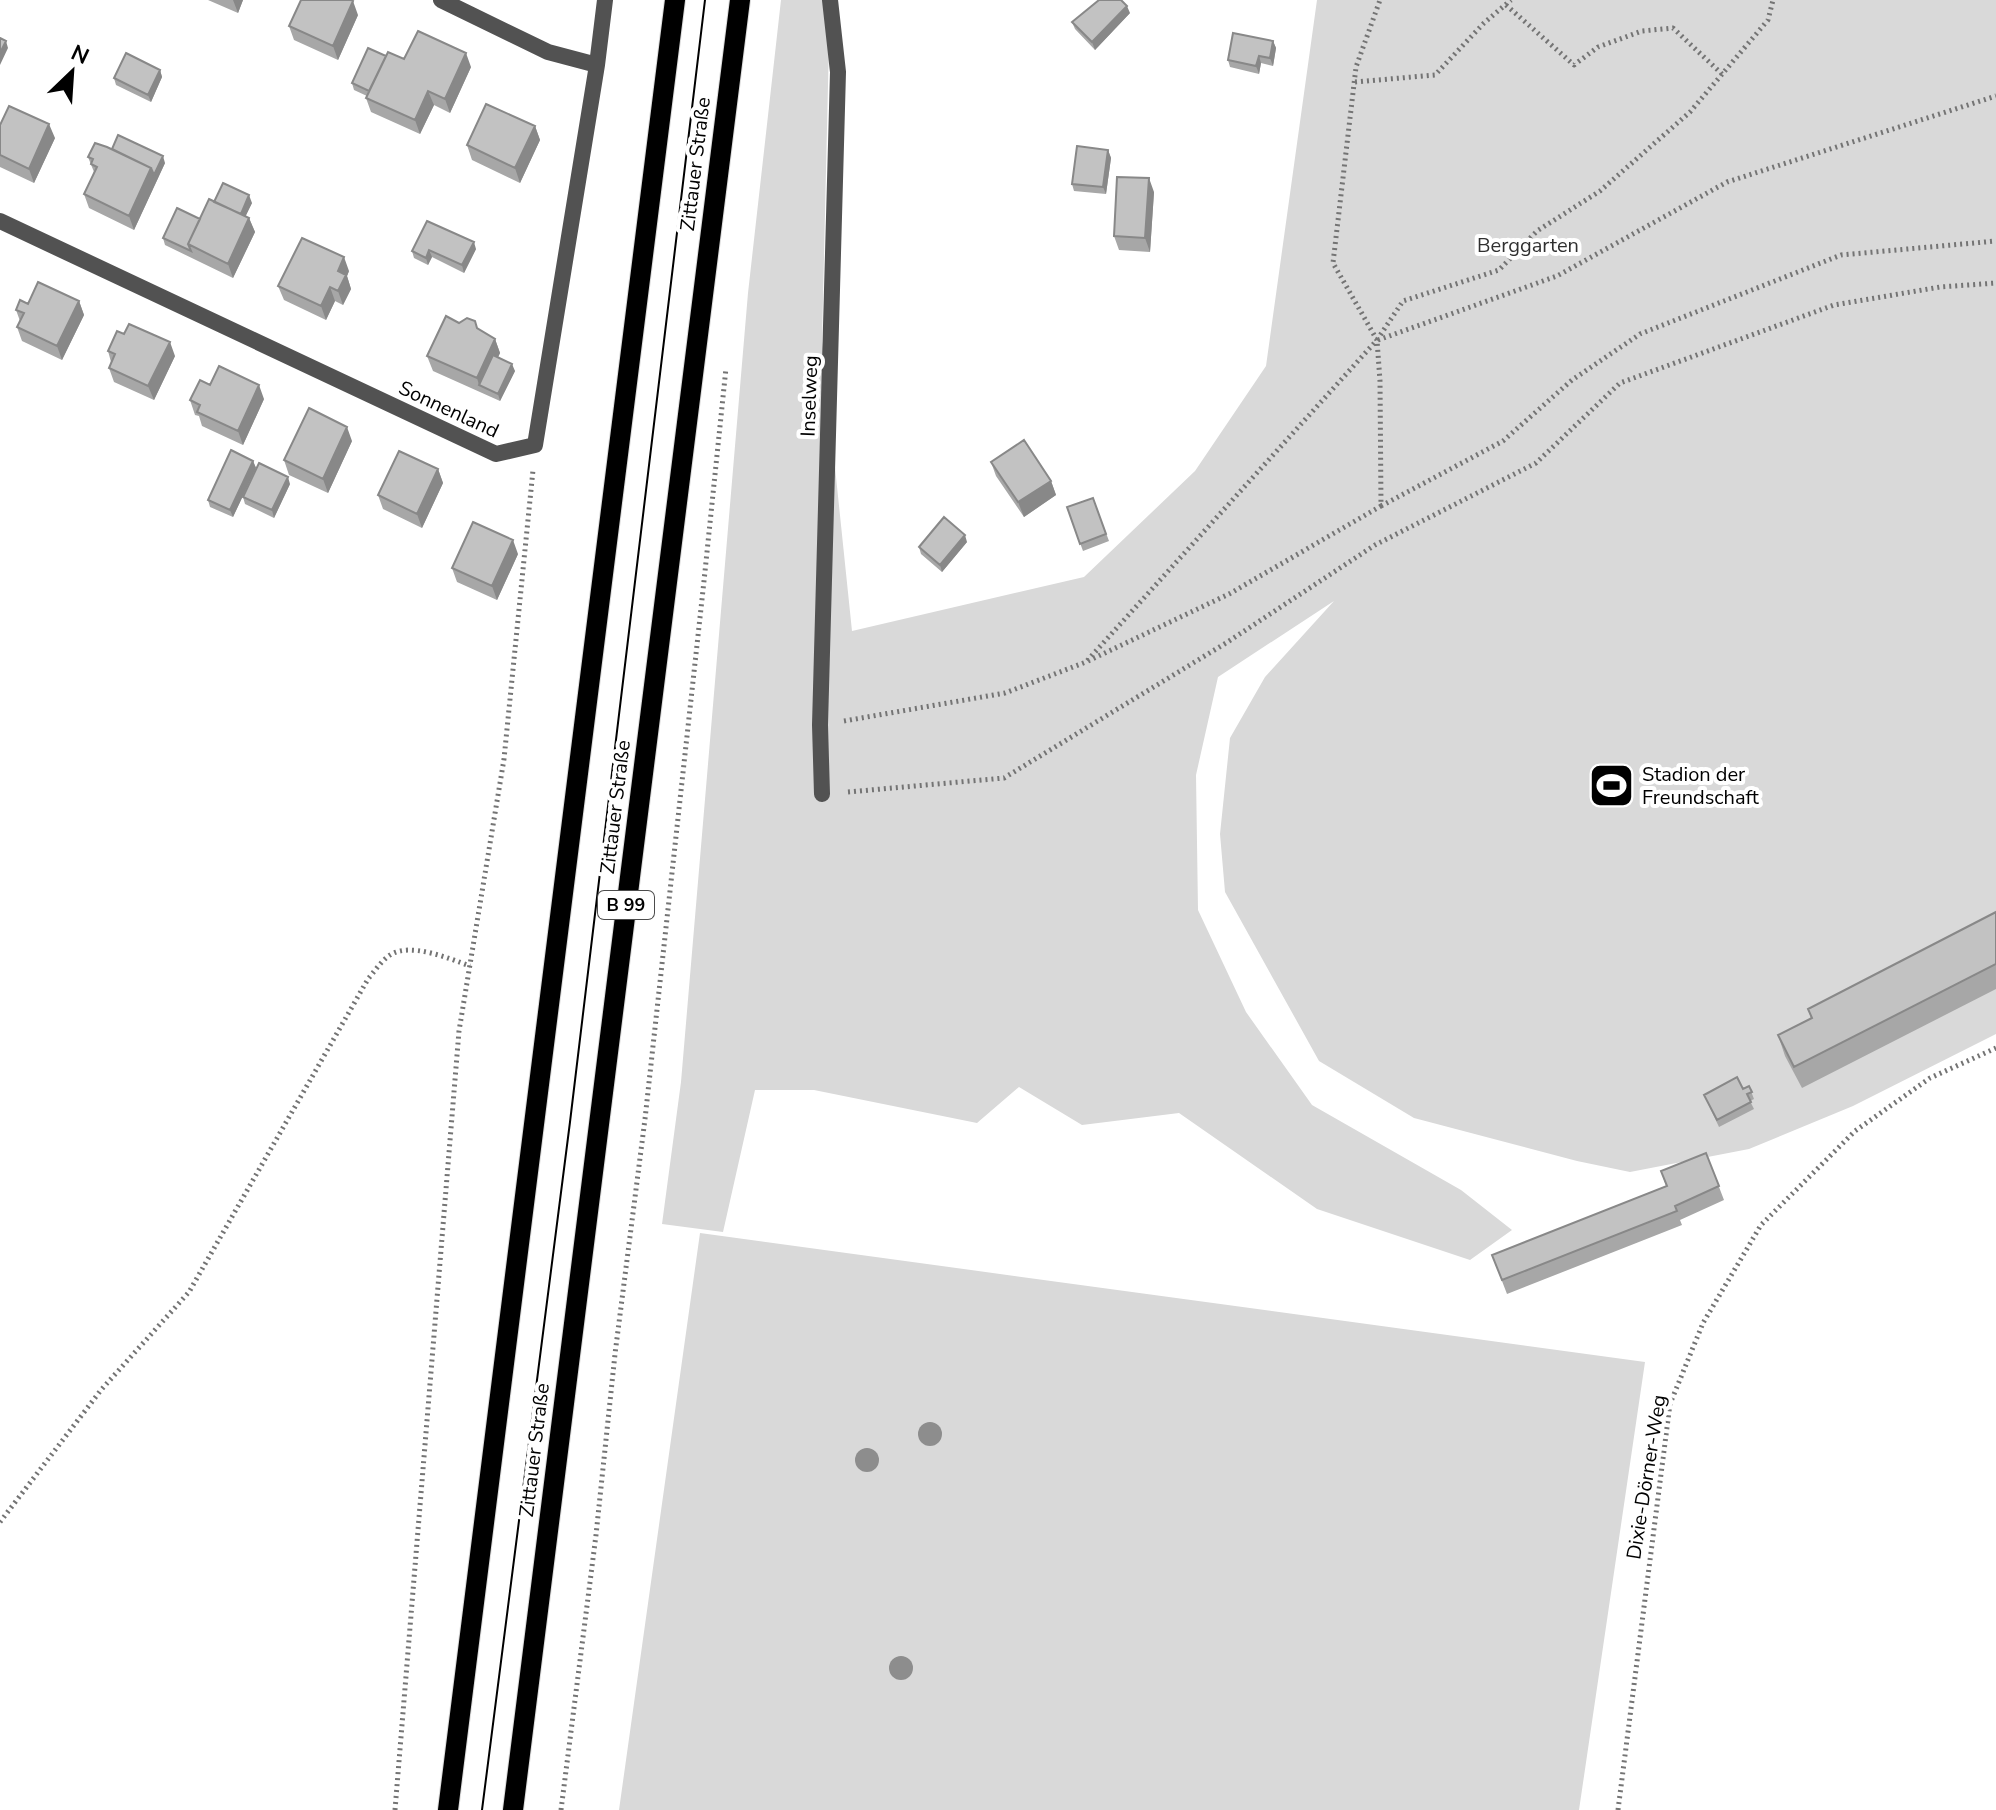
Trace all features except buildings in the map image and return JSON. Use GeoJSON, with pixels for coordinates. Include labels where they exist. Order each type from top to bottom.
{"type":"FeatureCollection","features":[{"type":"Feature","properties":{"kind":"main road","name":"Zittauer Straße"},"geometry":{"type":"LineString","coordinates":[[448,1810],[675,0]]}},
{"type":"Feature","properties":{"kind":"main road","name":"Zittauer Straße"},"geometry":{"type":"LineString","coordinates":[[513,1810],[740,0]]}},
{"type":"Feature","properties":{"kind":"street"},"geometry":{"type":"LineString","coordinates":[[441,0],[548,52],[597,65]]}},
{"type":"Feature","properties":{"kind":"street"},"geometry":{"type":"LineString","coordinates":[[535,445],[605,0]]}},
{"type":"Feature","properties":{"kind":"street","name":"Inselweg"},"geometry":{"type":"LineString","coordinates":[[822,794],[820,725],[838,72],[830,0]]}},
{"type":"Feature","properties":{"kind":"street","name":"Sonnenland"},"geometry":{"type":"LineString","coordinates":[[0,221],[496,454],[535,445]]}},
{"type":"Feature","properties":{"kind":"path"},"geometry":{"type":"LineString","coordinates":[[1380,0],[1356,67],[1333,263],[1377,340],[1381,506]]}},
{"type":"Feature","properties":{"kind":"path"},"geometry":{"type":"LineString","coordinates":[[1086,662],[1377,340],[1403,301],[1499,270],[1537,231],[1600,191],[1690,112],[1768,20],[1773,0]]}},
{"type":"Feature","properties":{"kind":"path"},"geometry":{"type":"LineString","coordinates":[[1355,82],[1435,75],[1508,2],[1574,65],[1598,47],[1642,31],[1673,28],[1722,74]]}},
{"type":"Feature","properties":{"kind":"path"},"geometry":{"type":"LineString","coordinates":[[1377,340],[1557,276],[1727,182],[1996,96]]}},
{"type":"Feature","properties":{"kind":"path"},"geometry":{"type":"LineString","coordinates":[[820,725],[1005,693],[1086,662],[1229,594],[1381,506],[1503,441],[1572,380],[1640,334],[1841,255],[1996,241]]}},
{"type":"Feature","properties":{"kind":"path"},"geometry":{"type":"LineString","coordinates":[[822,794],[1004,778],[1226,643],[1375,545],[1536,463],[1620,383],[1834,305],[1940,287],[1996,283]]}},
{"type":"Feature","properties":{"kind":"path"},"geometry":{"type":"LineString","coordinates":[[561,1810],[652,1057],[726,367]]}},
{"type":"Feature","properties":{"kind":"path"},"geometry":{"type":"LineString","coordinates":[[395,1810],[459,1031],[504,759],[535,445]]}},
{"type":"Feature","properties":{"kind":"path"},"geometry":{"type":"LineString","coordinates":[[0,1522],[101,1390],[189,1292],[368,979],[389,956],[405,949],[439,955],[470,966]]}},
{"type":"Feature","properties":{"kind":"path","name":"Dixie-Dörner-Weg"},"geometry":{"type":"LineString","coordinates":[[1618,1810],[1670,1404],[1703,1323],[1761,1225],[1855,1131],[1930,1078],[1996,1048]]}},
{"type":"Feature","properties":{"kind":"green space","name":"Berggarten"},"geometry":{"type":"Polygon","coordinates":[[[781,0],[830,0],[822,342],[852,631],[1084,577],[1195,471],[1266,366],[1317,0],[1996,0],[1996,1034],[1853,1106],[1749,1149],[1630,1172],[1414,1118],[1319,1061],[1225,892],[1220,834],[1230,738],[1265,677],[1334,601],[1218,677],[1196,775],[1198,910],[1246,1012],[1312,1105],[1461,1190],[1512,1230],[1470,1260],[1317,1209],[1179,1113],[1082,1125],[1019,1087],[977,1123],[814,1090],[755,1090],[723,1232],[662,1224],[681,1082],[748,293],[781,0]]]}},
{"type":"Feature","properties":{"kind":"green space"},"geometry":{"type":"Polygon","coordinates":[[[700,1233],[1645,1362],[1579,1810],[619,1810],[700,1233]]]}},
{"type":"Feature","properties":{"kind":"tram line"},"geometry":{"type":"LineString","coordinates":[[482,1810],[570,1122],[705,0]]}},
{"type":"Feature","properties":{"kind":"place","name":"Stadion der Freundschaft"},"geometry":{"type":"Point","coordinates":[1611,786]}}]}
